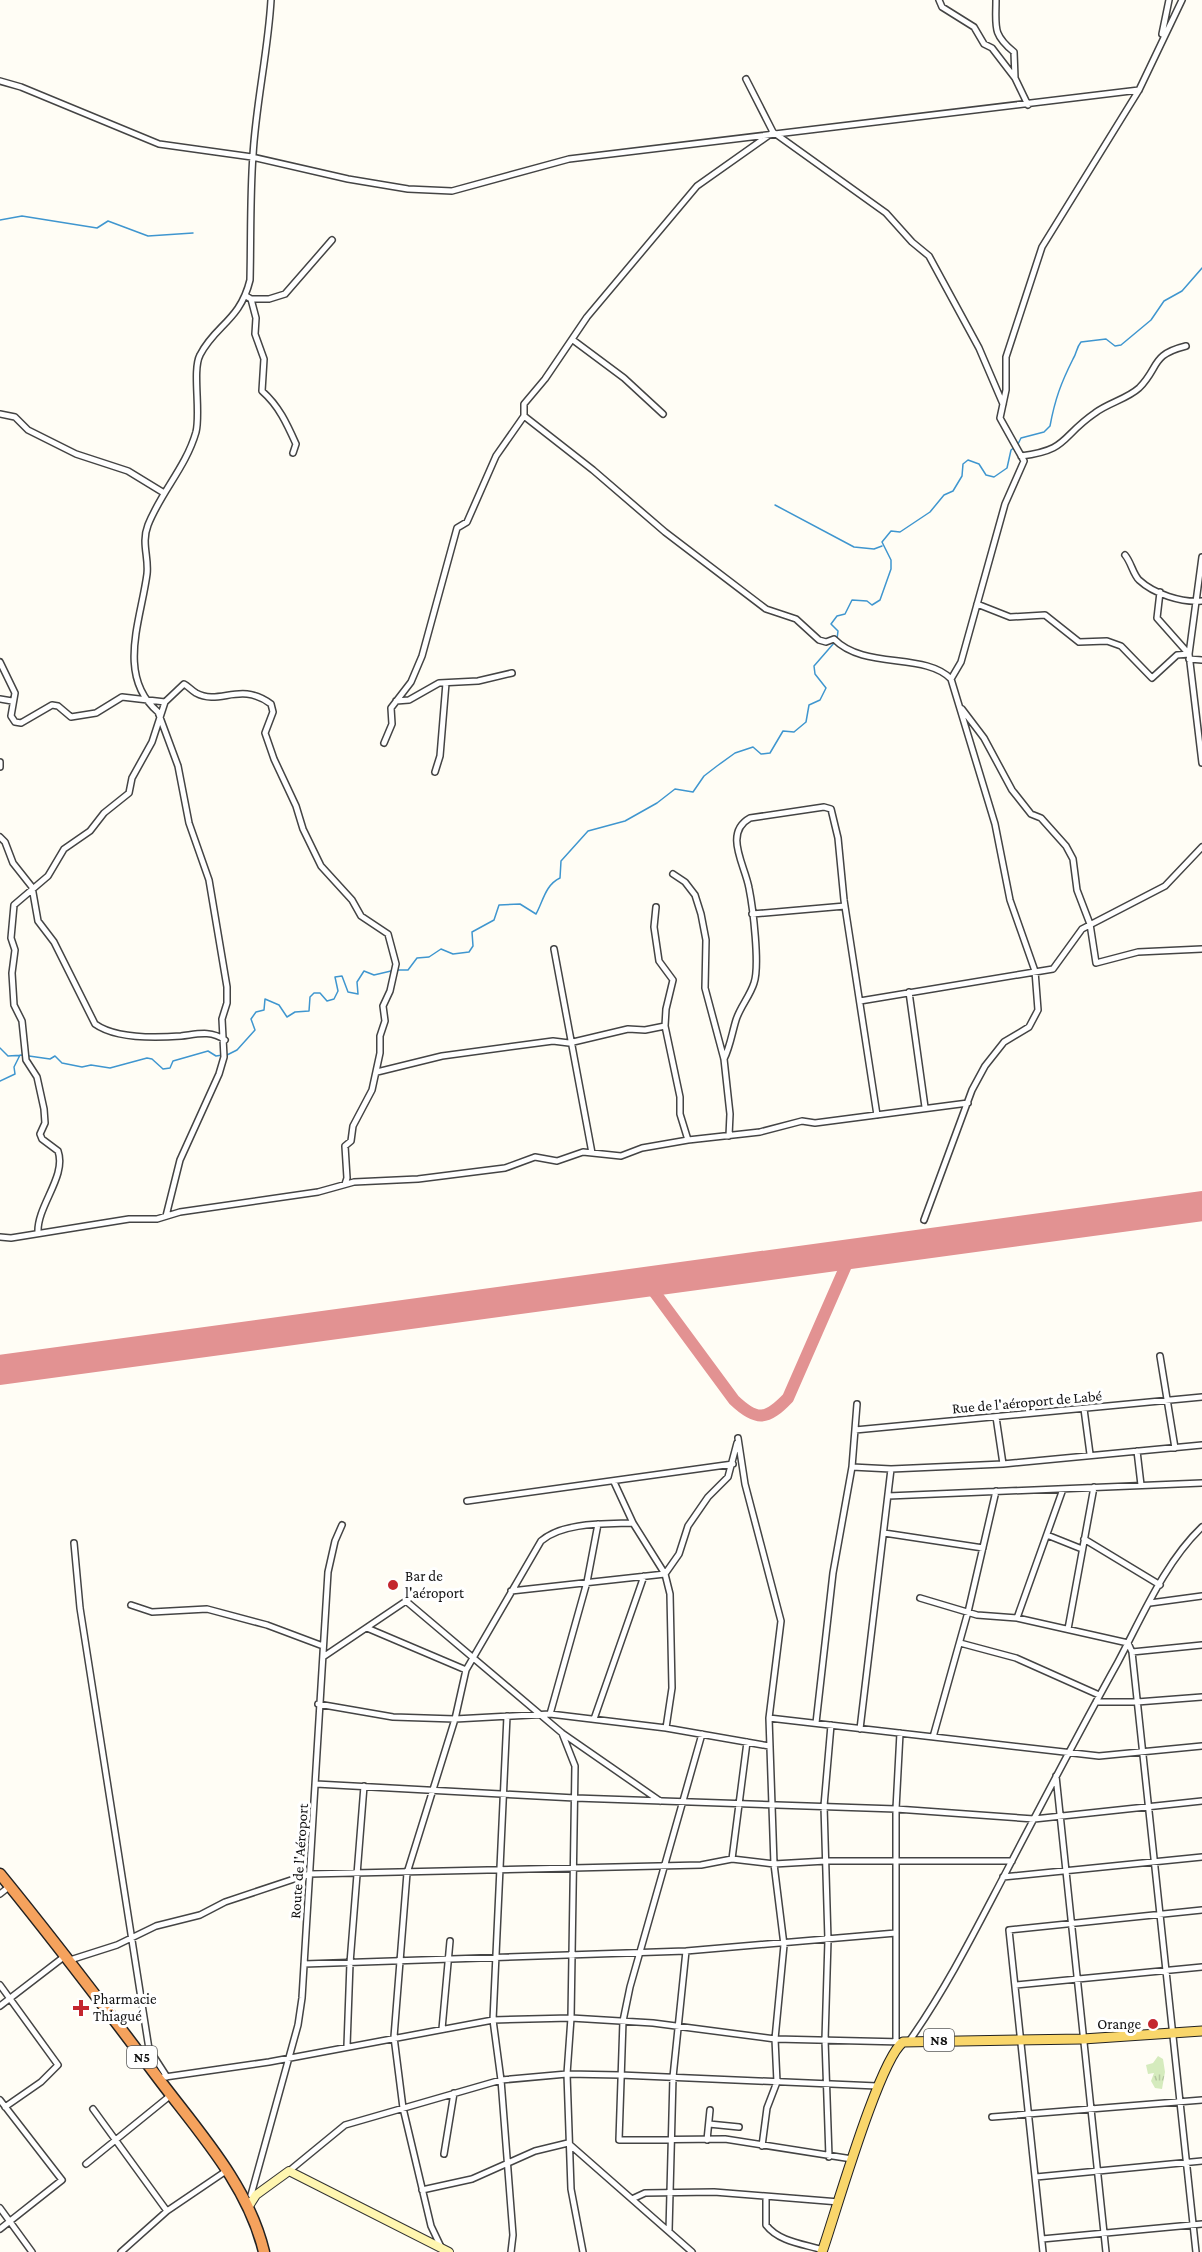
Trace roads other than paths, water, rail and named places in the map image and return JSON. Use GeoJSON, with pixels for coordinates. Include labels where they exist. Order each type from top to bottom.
{"type":"FeatureCollection","features":[{"type":"Feature","properties":{"kind":"highway","name":"N5"},"geometry":{"type":"LineString","coordinates":[[0,1874],[163,2077],[171,2095],[226,2170],[250,2198],[264,2252]]}},
{"type":"Feature","properties":{"kind":"main road","name":"N8"},"geometry":{"type":"LineString","coordinates":[[823,2251],[878,2086],[893,2052],[903,2041],[1083,2039],[1202,2031]]}},
{"type":"Feature","properties":{"kind":"street"},"geometry":{"type":"LineString","coordinates":[[271,0],[266,62],[259,97],[252,157],[248,298],[256,318],[255,334],[264,359],[262,391],[273,401],[284,418],[296,444],[293,453]]}},
{"type":"Feature","properties":{"kind":"street"},"geometry":{"type":"LineString","coordinates":[[939,0],[942,7],[974,27],[984,44],[992,48],[1015,78],[1029,105]]}},
{"type":"Feature","properties":{"kind":"street"},"geometry":{"type":"LineString","coordinates":[[996,0],[996,26],[999,40],[1014,52],[1015,78]]}},
{"type":"Feature","properties":{"kind":"street"},"geometry":{"type":"LineString","coordinates":[[1160,42],[1169,0]]}},
{"type":"Feature","properties":{"kind":"street"},"geometry":{"type":"LineString","coordinates":[[951,679],[961,662],[1005,504],[1024,461],[1000,418],[1006,390],[1006,357],[1042,247],[1139,90],[1182,0]]}},
{"type":"Feature","properties":{"kind":"street"},"geometry":{"type":"LineString","coordinates":[[746,79],[773,132],[886,213],[912,242],[929,256],[979,348],[1002,404]]}},
{"type":"Feature","properties":{"kind":"street"},"geometry":{"type":"LineString","coordinates":[[0,81],[21,87],[159,144],[252,157],[348,179],[408,189],[452,191],[568,159],[773,132],[1029,105],[1139,90]]}},
{"type":"Feature","properties":{"kind":"street"},"geometry":{"type":"LineString","coordinates":[[384,743],[392,724],[391,708],[411,682],[422,656],[457,528],[467,522],[496,456],[524,416],[524,404],[607,292],[697,186],[773,132]]}},
{"type":"Feature","properties":{"kind":"street"},"geometry":{"type":"LineString","coordinates":[[248,298],[269,299],[285,294],[332,240]]}},
{"type":"Feature","properties":{"kind":"street"},"geometry":{"type":"LineString","coordinates":[[166,1216],[180,1160],[219,1074],[224,1055],[225,1040],[222,1019],[227,1003],[227,987],[209,880],[189,823],[178,766],[159,715],[135,678],[132,659],[148,561],[144,541],[152,516],[178,474],[196,430],[199,357],[248,298]]}},
{"type":"Feature","properties":{"kind":"street"},"geometry":{"type":"LineString","coordinates":[[573,340],[624,378],[663,414]]}},
{"type":"Feature","properties":{"kind":"street"},"geometry":{"type":"LineString","coordinates":[[1021,456],[1047,453],[1064,443],[1095,412],[1141,386],[1163,354],[1186,346]]}},
{"type":"Feature","properties":{"kind":"street"},"geometry":{"type":"LineString","coordinates":[[0,414],[15,417],[28,430],[76,454],[128,471],[164,494]]}},
{"type":"Feature","properties":{"kind":"street"},"geometry":{"type":"LineString","coordinates":[[524,416],[593,470],[665,532],[766,609],[796,619],[819,640],[836,641],[875,659],[922,665],[939,670],[951,679],[962,709],[995,825],[1010,900],[1035,971],[1038,1010],[1029,1027],[1004,1042],[990,1057],[968,1103],[924,1220]]}},
{"type":"Feature","properties":{"kind":"street"},"geometry":{"type":"LineString","coordinates":[[1125,555],[1138,579],[1170,597],[1199,601]]}},
{"type":"Feature","properties":{"kind":"street"},"geometry":{"type":"LineString","coordinates":[[1202,557],[1199,601],[1189,657],[1202,763]]}},
{"type":"Feature","properties":{"kind":"street"},"geometry":{"type":"LineString","coordinates":[[1160,592],[1157,618],[1189,657]]}},
{"type":"Feature","properties":{"kind":"street"},"geometry":{"type":"LineString","coordinates":[[977,604],[1010,617],[1045,615],[1079,642],[1107,641],[1121,646],[1152,678],[1177,655],[1202,660]]}},
{"type":"Feature","properties":{"kind":"street"},"geometry":{"type":"LineString","coordinates":[[0,662],[15,693],[11,716],[15,722],[21,723],[52,705],[58,706],[71,717],[96,713],[122,697],[165,702]]}},
{"type":"Feature","properties":{"kind":"street"},"geometry":{"type":"LineString","coordinates":[[396,701],[409,700],[439,683],[478,681],[512,673]]}},
{"type":"Feature","properties":{"kind":"street"},"geometry":{"type":"LineString","coordinates":[[435,772],[440,756],[446,683]]}},
{"type":"Feature","properties":{"kind":"street"},"geometry":{"type":"LineString","coordinates":[[38,1232],[40,1215],[48,1202],[50,1187],[59,1172],[61,1163],[58,1151],[46,1145],[42,1139],[44,1109],[37,1077],[25,1054],[22,1021],[14,1005],[12,973],[15,950],[11,933],[14,905],[31,893],[48,876],[64,849],[90,831],[104,813],[129,793],[135,773],[152,742],[165,702],[184,684],[196,693],[206,695],[254,693],[271,704],[273,712],[265,733],[273,759],[321,866],[352,900],[361,916],[388,934],[396,964],[390,991],[383,1006],[385,1021],[380,1036],[376,1072],[366,1103],[353,1126],[351,1141],[345,1146],[347,1171],[345,1184]]}},
{"type":"Feature","properties":{"kind":"street"},"geometry":{"type":"LineString","coordinates":[[0,699],[12,701]]}},
{"type":"Feature","properties":{"kind":"street"},"geometry":{"type":"LineString","coordinates":[[962,709],[970,716],[984,738],[1012,790],[1031,814],[1041,818],[1066,846],[1073,859],[1077,890],[1090,924],[1096,963],[1138,952],[1202,949]]}},
{"type":"Feature","properties":{"kind":"street"},"geometry":{"type":"LineString","coordinates":[[0,762],[0,767]]}},
{"type":"Feature","properties":{"kind":"street"},"geometry":{"type":"LineString","coordinates":[[724,1059],[739,1011],[756,975],[757,951],[748,883],[736,842],[742,822],[763,815],[824,807],[834,812],[845,906],[877,1115]]}},
{"type":"Feature","properties":{"kind":"street"},"geometry":{"type":"LineString","coordinates":[[0,837],[5,842],[13,863],[32,887],[31,893],[38,921],[54,942],[95,1024],[105,1031],[131,1036],[207,1032],[225,1040]]}},
{"type":"Feature","properties":{"kind":"street"},"geometry":{"type":"LineString","coordinates":[[860,1001],[977,983],[1058,966],[1075,936],[1090,924],[1165,886],[1202,847]]}},
{"type":"Feature","properties":{"kind":"street"},"geometry":{"type":"LineString","coordinates":[[674,874],[685,882],[695,895],[701,914],[706,940],[705,988],[724,1059],[730,1114],[729,1136]]}},
{"type":"Feature","properties":{"kind":"street"},"geometry":{"type":"LineString","coordinates":[[752,914],[845,906]]}},
{"type":"Feature","properties":{"kind":"street"},"geometry":{"type":"LineString","coordinates":[[656,907],[654,927],[659,961],[673,980],[666,1009],[665,1026],[680,1097],[680,1114],[688,1140]]}},
{"type":"Feature","properties":{"kind":"street"},"geometry":{"type":"LineString","coordinates":[[554,949],[569,1042],[592,1153]]}},
{"type":"Feature","properties":{"kind":"street"},"geometry":{"type":"LineString","coordinates":[[909,992],[925,1107]]}},
{"type":"Feature","properties":{"kind":"street"},"geometry":{"type":"LineString","coordinates":[[376,1072],[455,1054],[560,1040],[569,1042],[628,1029],[645,1030],[665,1026]]}},
{"type":"Feature","properties":{"kind":"street"},"geometry":{"type":"LineString","coordinates":[[0,1237],[11,1238],[38,1232],[166,1216],[259,1199],[318,1192],[345,1184],[448,1176],[504,1168],[535,1157],[557,1161],[584,1152],[621,1156],[642,1148],[688,1140],[782,1129],[802,1121],[814,1124],[925,1107],[968,1103]]}},
{"type":"Feature","properties":{"kind":"street"},"geometry":{"type":"LineString","coordinates":[[1160,1356],[1169,1400],[1174,1448]]}},
{"type":"Feature","properties":{"kind":"street","name":"Rue de l'aéroport de Labé"},"geometry":{"type":"LineString","coordinates":[[855,1430],[1202,1397]]}},
{"type":"Feature","properties":{"kind":"street"},"geometry":{"type":"LineString","coordinates":[[816,1723],[833,1573],[852,1467],[857,1404]]}},
{"type":"Feature","properties":{"kind":"street"},"geometry":{"type":"LineString","coordinates":[[1084,1409],[1090,1454]]}},
{"type":"Feature","properties":{"kind":"street"},"geometry":{"type":"LineString","coordinates":[[996,1417],[1003,1464]]}},
{"type":"Feature","properties":{"kind":"street"},"geometry":{"type":"LineString","coordinates":[[511,1591],[664,1574],[678,1554],[688,1526],[708,1497],[728,1477],[738,1438],[745,1484],[781,1621],[769,1718],[774,1864],[784,1945],[775,2039],[777,2082],[767,2108],[762,2146]]}},
{"type":"Feature","properties":{"kind":"street"},"geometry":{"type":"LineString","coordinates":[[852,1467],[891,1469],[1003,1464],[1202,1445]]}},
{"type":"Feature","properties":{"kind":"street"},"geometry":{"type":"LineString","coordinates":[[1137,1451],[1141,1485]]}},
{"type":"Feature","properties":{"kind":"street"},"geometry":{"type":"LineString","coordinates":[[467,1501],[733,1464]]}},
{"type":"Feature","properties":{"kind":"street"},"geometry":{"type":"LineString","coordinates":[[860,1728],[891,1469]]}},
{"type":"Feature","properties":{"kind":"street"},"geometry":{"type":"LineString","coordinates":[[614,1482],[633,1523],[664,1574],[670,1594],[672,1688],[666,1728]]}},
{"type":"Feature","properties":{"kind":"street"},"geometry":{"type":"LineString","coordinates":[[888,1496],[1202,1483]]}},
{"type":"Feature","properties":{"kind":"street"},"geometry":{"type":"LineString","coordinates":[[1068,1629],[1094,1487]]}},
{"type":"Feature","properties":{"kind":"street"},"geometry":{"type":"LineString","coordinates":[[1017,1618],[1063,1489]]}},
{"type":"Feature","properties":{"kind":"street"},"geometry":{"type":"LineString","coordinates":[[933,1737],[968,1612],[996,1491]]}},
{"type":"Feature","properties":{"kind":"street"},"geometry":{"type":"LineString","coordinates":[[445,2250],[431,2226],[422,2190],[404,2108],[394,2037],[407,1873],[455,1719],[466,1670],[541,1541],[550,1533],[598,1524],[633,1523]]}},
{"type":"Feature","properties":{"kind":"street"},"geometry":{"type":"LineString","coordinates":[[550,1714],[587,1582],[598,1524]]}},
{"type":"Feature","properties":{"kind":"street","name":"Route de l'Aéroport"},"geometry":{"type":"LineString","coordinates":[[250,2198],[298,2025],[316,1784],[318,1704],[328,1572],[335,1541],[342,1525]]}},
{"type":"Feature","properties":{"kind":"street"},"geometry":{"type":"LineString","coordinates":[[903,2041],[953,1973],[1068,1752],[1160,1585],[1189,1539],[1202,1527]]}},
{"type":"Feature","properties":{"kind":"street"},"geometry":{"type":"LineString","coordinates":[[884,1533],[983,1548]]}},
{"type":"Feature","properties":{"kind":"street"},"geometry":{"type":"LineString","coordinates":[[1047,1535],[1082,1549]]}},
{"type":"Feature","properties":{"kind":"street"},"geometry":{"type":"LineString","coordinates":[[1084,1539],[1160,1585]]}},
{"type":"Feature","properties":{"kind":"street"},"geometry":{"type":"LineString","coordinates":[[74,1543],[80,1608],[149,2049],[163,2077],[493,2020],[571,2018],[678,2026],[775,2039],[903,2041]]}},
{"type":"Feature","properties":{"kind":"street"},"geometry":{"type":"LineString","coordinates":[[594,1719],[644,1576]]}},
{"type":"Feature","properties":{"kind":"street"},"geometry":{"type":"LineString","coordinates":[[1150,1603],[1202,1596]]}},
{"type":"Feature","properties":{"kind":"street"},"geometry":{"type":"LineString","coordinates":[[920,1598],[968,1612],[1017,1618],[1128,1643]]}},
{"type":"Feature","properties":{"kind":"street"},"geometry":{"type":"LineString","coordinates":[[322,1657],[406,1601],[562,1733],[660,1801]]}},
{"type":"Feature","properties":{"kind":"street"},"geometry":{"type":"LineString","coordinates":[[131,1605],[152,1612],[207,1609],[267,1625],[323,1646]]}},
{"type":"Feature","properties":{"kind":"street"},"geometry":{"type":"LineString","coordinates":[[367,1628],[466,1670]]}},
{"type":"Feature","properties":{"kind":"street"},"geometry":{"type":"LineString","coordinates":[[960,1643],[1016,1658],[1099,1695]]}},
{"type":"Feature","properties":{"kind":"street"},"geometry":{"type":"LineString","coordinates":[[1128,1643],[1132,1653],[1196,2252]]}},
{"type":"Feature","properties":{"kind":"street"},"geometry":{"type":"LineString","coordinates":[[1132,1653],[1202,1645]]}},
{"type":"Feature","properties":{"kind":"street"},"geometry":{"type":"LineString","coordinates":[[1096,1702],[1137,1702],[1202,1697]]}},
{"type":"Feature","properties":{"kind":"street"},"geometry":{"type":"LineString","coordinates":[[318,1704],[393,1717],[455,1719],[550,1714],[666,1728],[770,1746]]}},
{"type":"Feature","properties":{"kind":"street"},"geometry":{"type":"LineString","coordinates":[[507,1716],[493,2020],[501,2080],[513,2235],[511,2252]]}},
{"type":"Feature","properties":{"kind":"street"},"geometry":{"type":"LineString","coordinates":[[769,1718],[1099,1756],[1202,1746]]}},
{"type":"Feature","properties":{"kind":"street"},"geometry":{"type":"LineString","coordinates":[[829,2157],[825,2040],[828,1940],[824,1806],[831,1725]]}},
{"type":"Feature","properties":{"kind":"street"},"geometry":{"type":"LineString","coordinates":[[562,1733],[575,1766],[571,2018],[567,2074],[568,2143],[571,2189],[583,2252]]}},
{"type":"Feature","properties":{"kind":"street"},"geometry":{"type":"LineString","coordinates":[[900,1733],[896,1809],[896,1933],[903,2041]]}},
{"type":"Feature","properties":{"kind":"street"},"geometry":{"type":"LineString","coordinates":[[702,1734],[639,1953],[622,2021],[619,2140],[707,2140],[854,2159]]}},
{"type":"Feature","properties":{"kind":"street"},"geometry":{"type":"LineString","coordinates":[[732,1859],[747,1742]]}},
{"type":"Feature","properties":{"kind":"street"},"geometry":{"type":"LineString","coordinates":[[1056,1775],[1106,2252]]}},
{"type":"Feature","properties":{"kind":"street"},"geometry":{"type":"LineString","coordinates":[[316,1784],[575,1798],[896,1809],[1034,1818],[1202,1801]]}},
{"type":"Feature","properties":{"kind":"street"},"geometry":{"type":"LineString","coordinates":[[347,2046],[350,1963],[364,1786]]}},
{"type":"Feature","properties":{"kind":"street"},"geometry":{"type":"LineString","coordinates":[[1003,1877],[1202,1857]]}},
{"type":"Feature","properties":{"kind":"street"},"geometry":{"type":"LineString","coordinates":[[0,2006],[68,1958],[133,1938],[156,1926],[200,1915],[225,1902],[309,1874],[701,1865],[732,1859],[774,1864],[896,1860],[1012,1861]]}},
{"type":"Feature","properties":{"kind":"street"},"geometry":{"type":"LineString","coordinates":[[0,1894],[10,1886]]}},
{"type":"Feature","properties":{"kind":"street"},"geometry":{"type":"LineString","coordinates":[[1043,2252],[1031,2115],[1009,1930],[1202,1910]]}},
{"type":"Feature","properties":{"kind":"street"},"geometry":{"type":"LineString","coordinates":[[304,1964],[686,1951],[784,1945],[896,1933]]}},
{"type":"Feature","properties":{"kind":"street"},"geometry":{"type":"LineString","coordinates":[[442,2029],[450,1941]]}},
{"type":"Feature","properties":{"kind":"street"},"geometry":{"type":"LineString","coordinates":[[669,2231],[673,2077],[686,1951]]}},
{"type":"Feature","properties":{"kind":"street"},"geometry":{"type":"LineString","coordinates":[[1015,1985],[1202,1967]]}},
{"type":"Feature","properties":{"kind":"street"},"geometry":{"type":"LineString","coordinates":[[0,1985],[58,2065],[0,2116]]}},
{"type":"Feature","properties":{"kind":"street"},"geometry":{"type":"LineString","coordinates":[[250,2198],[289,2171],[345,2125],[501,2080],[567,2074],[878,2086]]}},
{"type":"Feature","properties":{"kind":"street"},"geometry":{"type":"LineString","coordinates":[[444,2154],[454,2093]]}},
{"type":"Feature","properties":{"kind":"street"},"geometry":{"type":"LineString","coordinates":[[86,2164],[171,2095]]}},
{"type":"Feature","properties":{"kind":"street"},"geometry":{"type":"LineString","coordinates":[[0,2100],[62,2180],[0,2229]]}},
{"type":"Feature","properties":{"kind":"street"},"geometry":{"type":"LineString","coordinates":[[992,2117],[1202,2100]]}},
{"type":"Feature","properties":{"kind":"street"},"geometry":{"type":"LineString","coordinates":[[93,2109],[167,2211]]}},
{"type":"Feature","properties":{"kind":"street"},"geometry":{"type":"LineString","coordinates":[[707,2140],[710,2110]]}},
{"type":"Feature","properties":{"kind":"street"},"geometry":{"type":"LineString","coordinates":[[709,2124],[740,2127]]}},
{"type":"Feature","properties":{"kind":"street"},"geometry":{"type":"LineString","coordinates":[[422,2190],[472,2179],[506,2162],[568,2143]]}},
{"type":"Feature","properties":{"kind":"street"},"geometry":{"type":"LineString","coordinates":[[568,2143],[692,2252]]}},
{"type":"Feature","properties":{"kind":"street"},"geometry":{"type":"LineString","coordinates":[[1036,2177],[1202,2161]]}},
{"type":"Feature","properties":{"kind":"street"},"geometry":{"type":"LineString","coordinates":[[121,2252],[167,2211],[226,2170]]}},
{"type":"Feature","properties":{"kind":"street"},"geometry":{"type":"LineString","coordinates":[[289,2171],[445,2250]]}},
{"type":"Feature","properties":{"kind":"street"},"geometry":{"type":"LineString","coordinates":[[632,2199],[645,2193],[714,2192],[839,2202]]}},
{"type":"Feature","properties":{"kind":"street"},"geometry":{"type":"LineString","coordinates":[[766,2197],[766,2225],[773,2233],[783,2239],[823,2251]]}},
{"type":"Feature","properties":{"kind":"street"},"geometry":{"type":"LineString","coordinates":[[0,2208],[32,2252]]}},
{"type":"Feature","properties":{"kind":"street"},"geometry":{"type":"LineString","coordinates":[[1042,2239],[1202,2224]]}},
{"type":"Feature","properties":{"kind":"waterway"},"geometry":{"type":"LineString","coordinates":[[0,220],[22,216],[97,228],[108,221],[148,236],[193,233]]}},
{"type":"Feature","properties":{"kind":"waterway"},"geometry":{"type":"LineString","coordinates":[[1018,444],[1021,438],[1044,432],[1050,426],[1059,391],[1081,342],[1106,339],[1115,346],[1121,345],[1151,320],[1164,301],[1182,291],[1202,268]]}},
{"type":"Feature","properties":{"kind":"waterway"},"geometry":{"type":"LineString","coordinates":[[837,639],[838,631],[831,624],[837,616],[845,614],[852,600],[867,601],[872,605],[880,600],[891,569],[891,560],[882,542],[891,531],[900,532],[930,512],[944,495],[953,491],[962,476],[963,464],[968,460],[979,464],[986,475],[994,477],[1007,468],[1011,450],[1015,447]]}},
{"type":"Feature","properties":{"kind":"waterway"},"geometry":{"type":"LineString","coordinates":[[775,505],[854,547],[874,549],[882,546]]}},
{"type":"Feature","properties":{"kind":"waterway"},"geometry":{"type":"LineString","coordinates":[[396,970],[408,970],[417,958],[429,957],[441,949],[453,954],[469,952],[473,946],[472,932],[494,920],[499,905],[520,904],[536,914],[548,889],[560,878],[561,861],[588,831],[625,821],[657,803],[675,789],[693,792],[704,776],[735,753],[753,747],[761,754],[770,753],[783,731],[794,732],[806,722],[809,705],[820,700],[826,688],[815,674],[814,666],[834,643]]}},
{"type":"Feature","properties":{"kind":"waterway"},"geometry":{"type":"LineString","coordinates":[[227,1055],[237,1050],[255,1030],[251,1019],[256,1012],[264,1010],[265,999],[279,1005],[287,1017],[295,1012],[309,1011],[310,997],[314,993],[320,993],[327,1001],[334,999],[338,991],[335,977],[342,976],[348,992],[358,994],[357,982],[364,971],[374,975],[391,971]]}},
{"type":"Feature","properties":{"kind":"waterway"},"geometry":{"type":"LineString","coordinates":[[0,1048],[8,1056],[24,1055]]}},
{"type":"Feature","properties":{"kind":"waterway"},"geometry":{"type":"LineString","coordinates":[[29,1056],[50,1059],[55,1056],[62,1063],[82,1067],[91,1065],[110,1068],[147,1058],[152,1059],[163,1069],[170,1068],[173,1061],[208,1051],[216,1056],[223,1055]]}},
{"type":"Feature","properties":{"kind":"waterway"},"geometry":{"type":"LineString","coordinates":[[0,1081],[15,1074],[14,1067],[20,1055]]}},
{"type":"Feature","properties":{"kind":"place","name":"Bar de l'aéroport"},"geometry":{"type":"Point","coordinates":[393,1585]}},
{"type":"Feature","properties":{"kind":"place","name":"Pharmacie Thiagué"},"geometry":{"type":"Point","coordinates":[81,2008]}},
{"type":"Feature","properties":{"kind":"place","name":"Orange"},"geometry":{"type":"Point","coordinates":[1153,2024]}}]}
